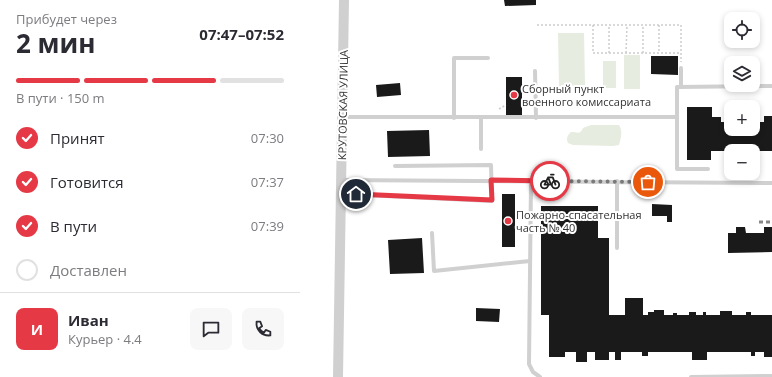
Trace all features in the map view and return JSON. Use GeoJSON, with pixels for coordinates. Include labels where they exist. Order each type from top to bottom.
{"type":"FeatureCollection","features":[{"type":"Feature","properties":{"kind":"street","name":"КРУТОВСКАЯ УЛИЦА"},"geometry":{"type":"LineString","coordinates":[[338,377],[344,0]]}},
{"type":"Feature","properties":{"kind":"lane"},"geometry":{"type":"LineString","coordinates":[[454,118],[454,58],[488,58]]}},
{"type":"Feature","properties":{"kind":"lane"},"geometry":{"type":"LineString","coordinates":[[681,68],[681,87]]}},
{"type":"Feature","properties":{"kind":"lane"},"geometry":{"type":"LineString","coordinates":[[535,71],[536,118]]}},
{"type":"Feature","properties":{"kind":"lane"},"geometry":{"type":"LineString","coordinates":[[708,169],[678,169],[677,87],[772,86]]}},
{"type":"Feature","properties":{"kind":"lane"},"geometry":{"type":"LineString","coordinates":[[343,118],[677,118]]}},
{"type":"Feature","properties":{"kind":"lane"},"geometry":{"type":"LineString","coordinates":[[481,118],[481,149]]}},
{"type":"Feature","properties":{"kind":"lane"},"geometry":{"type":"LineString","coordinates":[[341,194],[492,200],[491,165],[396,166]]}},
{"type":"Feature","properties":{"kind":"lane"},"geometry":{"type":"LineString","coordinates":[[342,180],[772,183]]}},
{"type":"Feature","properties":{"kind":"lane"},"geometry":{"type":"LineString","coordinates":[[531,181],[530,364],[533,372],[540,377]]}},
{"type":"Feature","properties":{"kind":"lane"},"geometry":{"type":"LineString","coordinates":[[617,181],[617,248]]}},
{"type":"Feature","properties":{"kind":"lane"},"geometry":{"type":"LineString","coordinates":[[432,233],[434,271],[530,262]]}},
{"type":"Feature","properties":{"kind":"lane"},"geometry":{"type":"LineString","coordinates":[[691,377],[772,376]]}},
{"type":"Feature","properties":{"kind":"path"},"geometry":{"type":"LineString","coordinates":[[538,25],[681,25],[681,68]]}},
{"type":"Feature","properties":{"kind":"path"},"geometry":{"type":"LineString","coordinates":[[593,25],[593,52],[681,53]]}},
{"type":"Feature","properties":{"kind":"path"},"geometry":{"type":"LineString","coordinates":[[609,25],[609,52]]}},
{"type":"Feature","properties":{"kind":"path"},"geometry":{"type":"LineString","coordinates":[[626,25],[626,52]]}},
{"type":"Feature","properties":{"kind":"path"},"geometry":{"type":"LineString","coordinates":[[643,25],[643,53]]}},
{"type":"Feature","properties":{"kind":"path"},"geometry":{"type":"LineString","coordinates":[[659,25],[659,53]]}},
{"type":"Feature","properties":{"kind":"path"},"geometry":{"type":"LineString","coordinates":[[493,109],[500,109],[506,105]]}},
{"type":"Feature","properties":{"kind":"shaded area"},"geometry":{"type":"Polygon","coordinates":[[[558,33],[584,33],[585,85],[559,86],[558,33]]]}},
{"type":"Feature","properties":{"kind":"shaded area"},"geometry":{"type":"Polygon","coordinates":[[[624,55],[640,55],[640,89],[624,89],[624,55]]]}},
{"type":"Feature","properties":{"kind":"shaded area"},"geometry":{"type":"Polygon","coordinates":[[[603,61],[616,61],[616,88],[603,88],[603,61]]]}},
{"type":"Feature","properties":{"kind":"shaded area"},"geometry":{"type":"Polygon","coordinates":[[[591,125],[619,125],[621,137],[619,145],[573,145],[568,143],[567,137],[571,132],[580,132],[583,128],[591,125]]]}},
{"type":"Feature","properties":{"kind":"building"},"geometry":{"type":"Polygon","coordinates":[[[504,0],[536,0],[536,5],[505,6],[504,0]]]}},
{"type":"Feature","properties":{"kind":"building"},"geometry":{"type":"Polygon","coordinates":[[[651,56],[678,56],[678,75],[651,74],[651,56]]]}},
{"type":"Feature","properties":{"kind":"building","name":"Сборный пункт военного комиссариата"},"geometry":{"type":"Polygon","coordinates":[[[506,77],[522,77],[522,116],[506,116],[506,77]]]}},
{"type":"Feature","properties":{"kind":"building"},"geometry":{"type":"Polygon","coordinates":[[[400,83],[401,95],[377,97],[376,85],[400,83]]]}},
{"type":"Feature","properties":{"kind":"building"},"geometry":{"type":"Polygon","coordinates":[[[687,107],[712,107],[712,117],[721,117],[721,122],[724,122],[724,136],[760,136],[760,122],[764,122],[764,116],[772,116],[772,151],[760,151],[760,144],[724,144],[724,151],[711,151],[711,160],[687,160],[687,107]]]}},
{"type":"Feature","properties":{"kind":"building"},"geometry":{"type":"Polygon","coordinates":[[[429,130],[430,156],[388,157],[387,131],[429,130]]]}},
{"type":"Feature","properties":{"kind":"building","name":"Пожарно-спасательная часть № 40"},"geometry":{"type":"Polygon","coordinates":[[[502,194],[515,194],[515,247],[502,247],[502,194]]]}},
{"type":"Feature","properties":{"kind":"building"},"geometry":{"type":"Polygon","coordinates":[[[652,204],[672,205],[672,222],[667,222],[667,216],[652,216],[652,204]]]}},
{"type":"Feature","properties":{"kind":"building"},"geometry":{"type":"Polygon","coordinates":[[[541,206],[598,206],[598,238],[609,238],[609,315],[625,315],[625,298],[643,298],[643,315],[648,315],[648,312],[654,312],[654,310],[664,310],[664,315],[673,315],[673,313],[677,313],[677,315],[689,315],[689,312],[696,312],[696,315],[703,315],[703,312],[706,312],[706,315],[720,315],[720,311],[732,311],[732,315],[746,315],[746,312],[751,312],[751,315],[772,315],[772,357],[764,357],[764,352],[755,352],[755,356],[751,356],[751,352],[707,352],[707,360],[692,360],[692,352],[648,352],[648,356],[642,356],[642,352],[621,352],[621,360],[615,360],[615,352],[609,352],[609,360],[595,360],[595,352],[587,352],[587,362],[576,362],[576,352],[565,352],[565,357],[549,357],[549,315],[541,315],[541,206]]]}},
{"type":"Feature","properties":{"kind":"building"},"geometry":{"type":"Polygon","coordinates":[[[736,227],[745,227],[746,233],[764,233],[764,227],[772,227],[772,252],[728,253],[728,233],[736,233],[736,227]]]}},
{"type":"Feature","properties":{"kind":"building"},"geometry":{"type":"Polygon","coordinates":[[[422,238],[424,273],[390,274],[388,240],[422,238]]]}},
{"type":"Feature","properties":{"kind":"building"},"geometry":{"type":"Polygon","coordinates":[[[476,308],[500,309],[499,322],[476,321],[476,308]]]}},
{"type":"Feature","properties":{"kind":"railway"},"geometry":{"type":"LineString","coordinates":[[759,222],[772,222]]}},
{"type":"Feature","properties":{"kind":"way so far"},"geometry":{"type":"LineString","coordinates":[[550,181],[648,182]]}},
{"type":"Feature","properties":{"kind":"place","name":"Сборный пункт военного комиссариата"},"geometry":{"type":"Point","coordinates":[514,95]}},
{"type":"Feature","properties":{"kind":"place","name":"Пожарно-спасательная часть № 40"},"geometry":{"type":"Point","coordinates":[508,221]}},
{"type":"Feature","properties":{"kind":"route"},"geometry":{"type":"LineString","coordinates":[[356,194],[492,200],[491,180],[550,181]]}}]}
